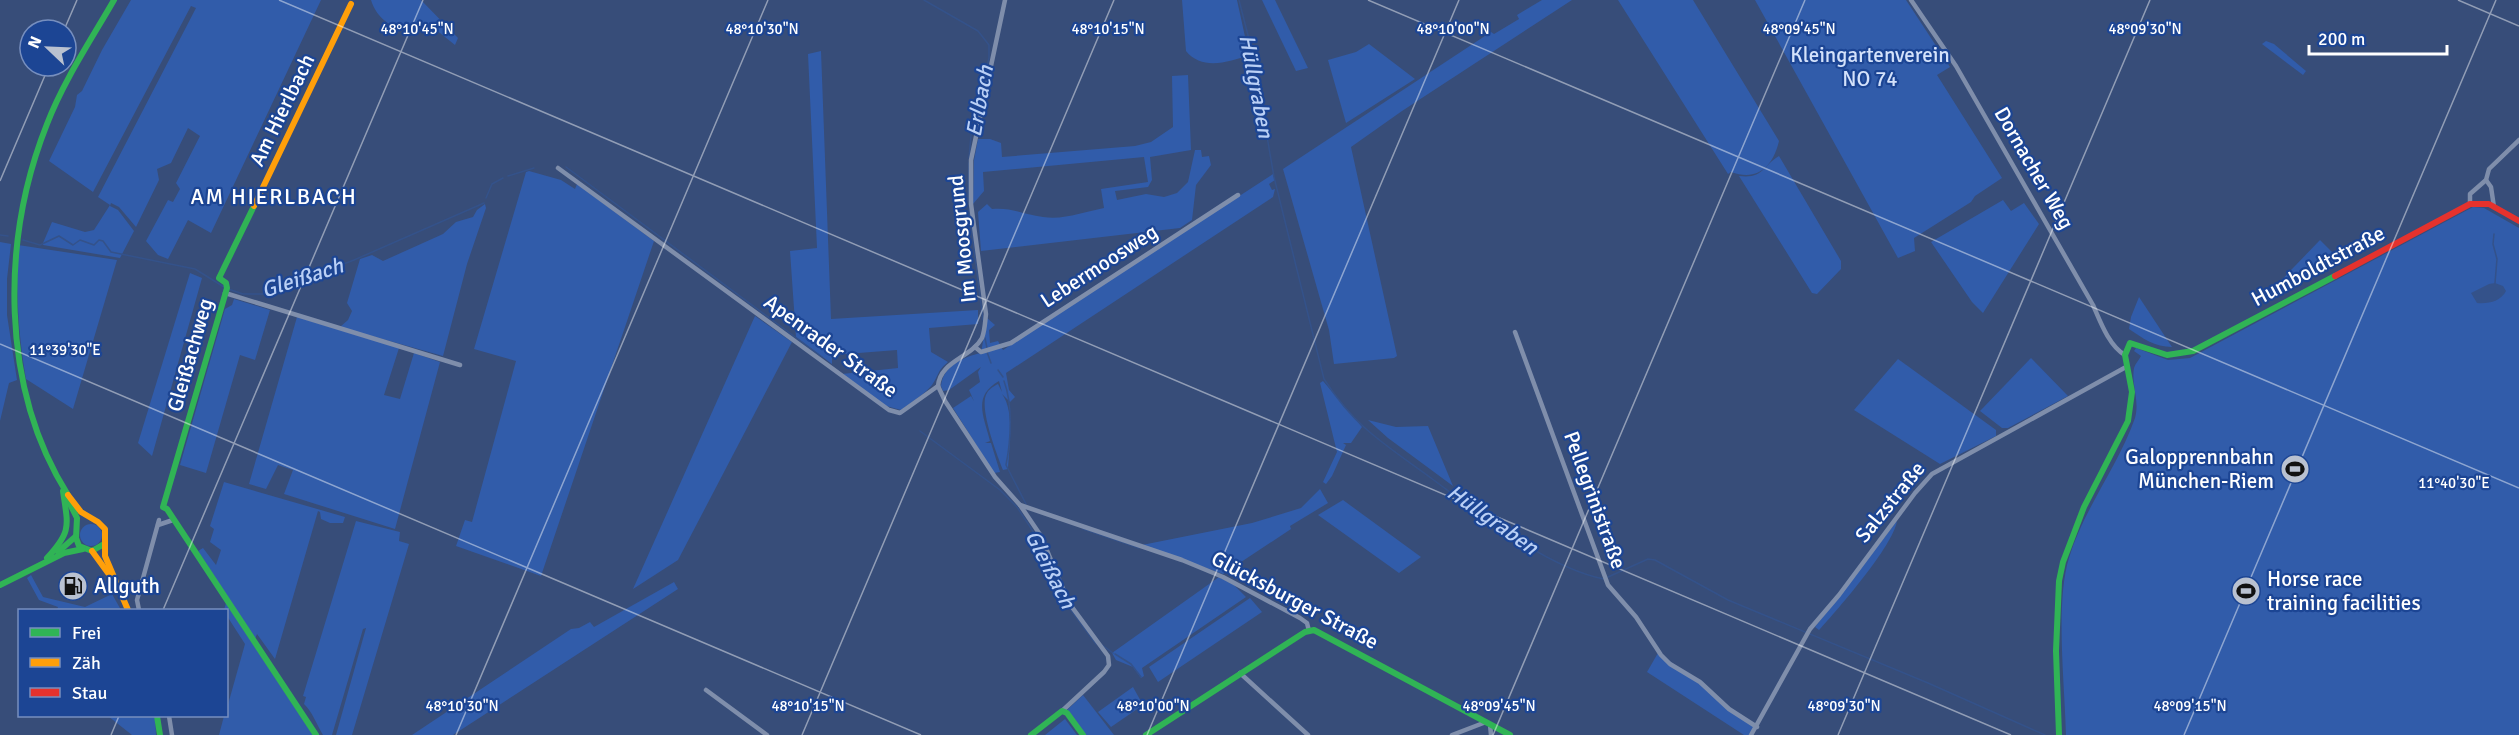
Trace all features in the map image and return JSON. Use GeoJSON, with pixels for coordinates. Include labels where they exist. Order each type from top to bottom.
{"type":"FeatureCollection","features":[{"type":"Feature","properties":{"kind":"street"},"geometry":{"type":"LineString","coordinates":[[19,576],[59,552],[75,537],[78,526],[39,433],[20,366],[14,318],[15,242],[21,203],[47,121],[74,68],[114,0]]}},
{"type":"Feature","properties":{"kind":"street","name":"Im Moosgrund"},"geometry":{"type":"LineString","coordinates":[[975,346],[985,330],[986,314],[971,204],[971,160],[1005,0]]}},
{"type":"Feature","properties":{"kind":"street","name":"Dornacher Weg"},"geometry":{"type":"LineString","coordinates":[[1911,0],[1956,66],[2093,304],[2105,330],[2121,353],[2125,355]]}},
{"type":"Feature","properties":{"kind":"street","name":"Am Hierlbach"},"geometry":{"type":"LineString","coordinates":[[226,290],[226,283],[219,278],[351,4]]}},
{"type":"Feature","properties":{"kind":"street"},"geometry":{"type":"LineString","coordinates":[[2519,140],[2489,169],[2486,180],[2470,194],[2470,204],[2482,203],[2494,207],[2519,221]]}},
{"type":"Feature","properties":{"kind":"street","name":"Apenrader Straße"},"geometry":{"type":"LineString","coordinates":[[558,168],[889,410],[900,413],[938,387]]}},
{"type":"Feature","properties":{"kind":"street"},"geometry":{"type":"LineString","coordinates":[[2486,180],[2491,187],[2494,207]]}},
{"type":"Feature","properties":{"kind":"street","name":"Lebermoosweg"},"geometry":{"type":"LineString","coordinates":[[975,346],[981,352],[1011,343],[1238,195]]}},
{"type":"Feature","properties":{"kind":"street","name":"Humboldtstraße"},"geometry":{"type":"LineString","coordinates":[[2125,355],[2130,343],[2137,343],[2162,354],[2172,355],[2193,351],[2470,204]]}},
{"type":"Feature","properties":{"kind":"street","name":"Gleißachweg"},"geometry":{"type":"LineString","coordinates":[[316,735],[167,509],[163,507],[226,290],[460,365]]}},
{"type":"Feature","properties":{"kind":"street","name":"Pellegrinistraße"},"geometry":{"type":"LineString","coordinates":[[1515,332],[1606,581],[1636,617],[1665,660],[1700,682],[1730,709],[1757,727]]}},
{"type":"Feature","properties":{"kind":"street"},"geometry":{"type":"LineString","coordinates":[[975,346],[945,369],[938,387],[995,477],[1020,505],[1041,536],[1069,603],[1108,656],[1109,662],[1100,677],[1031,735]]}},
{"type":"Feature","properties":{"kind":"street"},"geometry":{"type":"LineString","coordinates":[[2059,735],[2056,651],[2059,581],[2063,562],[2084,507],[2128,421],[2132,392],[2125,355]]}},
{"type":"Feature","properties":{"kind":"street","name":"Salzstraße"},"geometry":{"type":"LineString","coordinates":[[1751,735],[1809,630],[1839,595],[1915,493],[1932,474],[2126,367]]}},
{"type":"Feature","properties":{"kind":"street"},"geometry":{"type":"LineString","coordinates":[[63,488],[78,510],[89,520]]}},
{"type":"Feature","properties":{"kind":"street"},"geometry":{"type":"LineString","coordinates":[[47,558],[62,542],[68,526],[63,488]]}},
{"type":"Feature","properties":{"kind":"street","name":"Glücksburger Straße"},"geometry":{"type":"LineString","coordinates":[[1020,505],[1182,560],[1223,577],[1300,618],[1307,623],[1309,631],[1323,633],[1510,735]]}},
{"type":"Feature","properties":{"kind":"street"},"geometry":{"type":"LineString","coordinates":[[139,609],[137,600],[158,523],[173,519]]}},
{"type":"Feature","properties":{"kind":"street"},"geometry":{"type":"LineString","coordinates":[[78,526],[89,520],[95,520],[104,527],[105,556],[124,596],[124,601]]}},
{"type":"Feature","properties":{"kind":"street"},"geometry":{"type":"LineString","coordinates":[[75,537],[82,549]]}},
{"type":"Feature","properties":{"kind":"street"},"geometry":{"type":"LineString","coordinates":[[92,551],[104,544]]}},
{"type":"Feature","properties":{"kind":"street"},"geometry":{"type":"LineString","coordinates":[[0,585],[64,553],[82,549],[92,551],[102,563],[128,609]]}},
{"type":"Feature","properties":{"kind":"street"},"geometry":{"type":"LineString","coordinates":[[1151,734],[1240,673],[1309,631]]}},
{"type":"Feature","properties":{"kind":"street"},"geometry":{"type":"LineString","coordinates":[[1240,673],[1308,735]]}},
{"type":"Feature","properties":{"kind":"street"},"geometry":{"type":"LineString","coordinates":[[706,690],[767,735]]}},
{"type":"Feature","properties":{"kind":"street"},"geometry":{"type":"LineString","coordinates":[[1062,711],[1067,713],[1083,735]]}},
{"type":"Feature","properties":{"kind":"street"},"geometry":{"type":"LineString","coordinates":[[157,717],[160,735]]}},
{"type":"Feature","properties":{"kind":"street"},"geometry":{"type":"LineString","coordinates":[[169,717],[172,735]]}},
{"type":"Feature","properties":{"kind":"street"},"geometry":{"type":"LineString","coordinates":[[1452,735],[1488,723],[1491,735]]}},
{"type":"Feature","properties":{"kind":"green space"},"geometry":{"type":"Polygon","coordinates":[[[131,0],[321,0],[211,233],[188,220],[168,259],[158,255],[146,241],[168,200],[173,202],[180,189],[176,183],[200,136],[188,128],[171,163],[157,169],[159,180],[136,227],[119,207],[111,203],[110,206],[118,210],[134,231],[120,258],[43,245],[52,222],[85,232],[94,230],[110,205],[98,197],[196,8],[191,6],[93,192],[49,161],[75,107],[77,95],[82,91],[102,50],[131,0]]]}},
{"type":"Feature","properties":{"kind":"green space"},"geometry":{"type":"Polygon","coordinates":[[[371,0],[421,0],[458,38],[455,45],[430,25],[412,30],[395,27],[380,17],[371,0]]]}},
{"type":"Feature","properties":{"kind":"green space"},"geometry":{"type":"Polygon","coordinates":[[[1182,0],[1237,0],[1249,55],[1216,63],[1200,61],[1192,57],[1186,51],[1182,0]]]}},
{"type":"Feature","properties":{"kind":"green space"},"geometry":{"type":"Polygon","coordinates":[[[1262,0],[1275,0],[1308,68],[1296,71],[1262,0]]]}},
{"type":"Feature","properties":{"kind":"green space"},"geometry":{"type":"Polygon","coordinates":[[[1542,0],[1572,0],[1351,147],[1397,356],[1334,364],[1329,330],[1283,169],[1491,32],[1494,34],[1519,19],[1517,15],[1542,0]]]}},
{"type":"Feature","properties":{"kind":"green space"},"geometry":{"type":"Polygon","coordinates":[[[1618,0],[1693,0],[1779,141],[1773,158],[1763,170],[1749,175],[1731,172],[1728,174],[1618,0]]]}},
{"type":"Feature","properties":{"kind":"green space","name":"Kleingartenverein NO 74"},"geometry":{"type":"Polygon","coordinates":[[[1755,0],[1906,0],[1950,67],[1937,75],[2002,178],[1975,196],[1971,202],[1914,238],[1915,251],[1898,258],[1755,0]]]}},
{"type":"Feature","properties":{"kind":"green space"},"geometry":{"type":"Polygon","coordinates":[[[2266,41],[2274,44],[2306,71],[2303,75],[2262,44],[2266,41]]]}},
{"type":"Feature","properties":{"kind":"green space"},"geometry":{"type":"Polygon","coordinates":[[[1369,44],[1415,79],[1346,123],[1328,60],[1356,52],[1369,44]]]}},
{"type":"Feature","properties":{"kind":"green space"},"geometry":{"type":"Polygon","coordinates":[[[821,51],[831,319],[978,310],[978,324],[929,328],[931,352],[948,362],[929,389],[901,410],[886,406],[842,374],[898,368],[897,350],[833,355],[832,333],[832,364],[796,337],[790,251],[817,248],[808,54],[821,51]]]}},
{"type":"Feature","properties":{"kind":"green space"},"geometry":{"type":"Polygon","coordinates":[[[1188,75],[1191,150],[1150,157],[1152,180],[1148,187],[1115,191],[1117,200],[1146,194],[1164,197],[1177,193],[1188,182],[1195,150],[1201,150],[1202,157],[1209,156],[1211,165],[1196,185],[1192,220],[1180,228],[981,251],[978,212],[987,204],[992,209],[1006,209],[1051,218],[1066,217],[1104,208],[1101,189],[1148,182],[1144,157],[983,172],[984,191],[973,204],[974,160],[978,139],[990,139],[1001,143],[1002,157],[1135,146],[1151,142],[1173,127],[1172,76],[1188,75]]]}},
{"type":"Feature","properties":{"kind":"green space"},"geometry":{"type":"Polygon","coordinates":[[[1779,156],[1841,261],[1841,269],[1817,294],[1812,293],[1739,176],[1758,174],[1779,156]]]}},
{"type":"Feature","properties":{"kind":"green space"},"geometry":{"type":"Polygon","coordinates":[[[526,172],[561,180],[575,189],[577,184],[654,241],[541,576],[456,546],[465,520],[472,522],[516,361],[474,349],[526,172]]]}},
{"type":"Feature","properties":{"kind":"green space"},"geometry":{"type":"Polygon","coordinates":[[[1273,174],[1275,180],[1269,184],[1272,190],[1275,189],[1273,197],[1006,373],[1009,390],[1015,397],[1010,402],[1002,394],[1009,410],[1010,420],[1008,469],[1003,470],[989,431],[985,408],[985,399],[990,389],[998,384],[1002,392],[999,381],[985,393],[982,408],[990,441],[985,443],[991,443],[1000,472],[994,473],[953,408],[971,396],[974,401],[969,390],[980,382],[978,372],[981,367],[949,390],[943,391],[941,386],[950,368],[967,357],[981,353],[987,318],[995,325],[989,330],[990,343],[998,341],[1003,350],[1273,174]]]}},
{"type":"Feature","properties":{"kind":"green space"},"geometry":{"type":"Polygon","coordinates":[[[2003,200],[2011,211],[2024,203],[2039,224],[1983,313],[1972,302],[1931,242],[2003,200]]]}},
{"type":"Feature","properties":{"kind":"green space"},"geometry":{"type":"Polygon","coordinates":[[[485,204],[486,208],[467,264],[443,356],[340,327],[348,320],[352,311],[347,303],[360,259],[372,255],[383,261],[443,234],[456,222],[473,217],[477,210],[485,204]]]}},
{"type":"Feature","properties":{"kind":"green space","name":"Galopprennbahn München-Riem"},"geometry":{"type":"Polygon","coordinates":[[[2473,207],[2484,208],[2519,228],[2519,735],[2066,735],[2062,645],[2062,598],[2065,577],[2075,540],[2120,454],[2135,418],[2137,405],[2133,374],[2141,356],[2134,351],[2136,348],[2168,360],[2190,358],[2473,207]]]}},
{"type":"Feature","properties":{"kind":"green space"},"geometry":{"type":"Polygon","coordinates":[[[2320,240],[2337,257],[2336,263],[2272,299],[2269,293],[2320,240]]]}},
{"type":"Feature","properties":{"kind":"green space"},"geometry":{"type":"Polygon","coordinates":[[[0,242],[11,244],[7,279],[7,315],[17,380],[9,383],[0,421],[0,242]]]}},
{"type":"Feature","properties":{"kind":"green space"},"geometry":{"type":"Polygon","coordinates":[[[18,245],[117,260],[73,409],[26,379],[18,312],[18,245]]]}},
{"type":"Feature","properties":{"kind":"green space"},"geometry":{"type":"Polygon","coordinates":[[[190,273],[202,278],[152,456],[138,443],[190,273]]]}},
{"type":"Feature","properties":{"kind":"green space"},"geometry":{"type":"Polygon","coordinates":[[[2139,297],[2172,347],[2154,344],[2129,329],[2139,297]]]}},
{"type":"Feature","properties":{"kind":"green space"},"geometry":{"type":"Polygon","coordinates":[[[234,299],[270,310],[255,360],[240,355],[206,473],[180,465],[225,309],[232,305],[234,299]]]}},
{"type":"Feature","properties":{"kind":"green space"},"geometry":{"type":"Polygon","coordinates":[[[755,316],[792,342],[678,560],[633,589],[755,316]]]}},
{"type":"Feature","properties":{"kind":"green space"},"geometry":{"type":"Polygon","coordinates":[[[297,317],[399,348],[384,395],[400,399],[414,353],[440,362],[395,529],[284,494],[293,470],[278,465],[266,489],[249,484],[297,317]]]}},
{"type":"Feature","properties":{"kind":"green space"},"geometry":{"type":"Polygon","coordinates":[[[2031,358],[2068,396],[2008,428],[2002,428],[1980,411],[2031,358]]]}},
{"type":"Feature","properties":{"kind":"green space"},"geometry":{"type":"Polygon","coordinates":[[[1898,359],[1996,430],[1996,436],[1940,464],[1854,410],[1898,359]]]}},
{"type":"Feature","properties":{"kind":"green space"},"geometry":{"type":"Polygon","coordinates":[[[1323,381],[1362,427],[1351,443],[1343,443],[1346,445],[1326,484],[1323,482],[1337,452],[1320,383],[1323,381]]]}},
{"type":"Feature","properties":{"kind":"green space"},"geometry":{"type":"Polygon","coordinates":[[[1368,420],[1396,427],[1428,426],[1453,486],[1388,438],[1368,420]]]}},
{"type":"Feature","properties":{"kind":"green space"},"geometry":{"type":"Polygon","coordinates":[[[224,482],[345,517],[343,523],[330,523],[321,519],[318,511],[275,659],[257,634],[255,639],[198,551],[203,548],[216,565],[221,550],[210,542],[214,529],[210,526],[224,482]]]}},
{"type":"Feature","properties":{"kind":"green space"},"geometry":{"type":"Polygon","coordinates":[[[1320,489],[1328,503],[1290,526],[1291,529],[1223,574],[1142,545],[1252,523],[1301,508],[1320,489]]]}},
{"type":"Feature","properties":{"kind":"green space"},"geometry":{"type":"Polygon","coordinates":[[[1343,500],[1421,557],[1399,573],[1318,515],[1343,500]]]}},
{"type":"Feature","properties":{"kind":"green space"},"geometry":{"type":"Polygon","coordinates":[[[356,521],[400,532],[399,541],[409,544],[352,735],[336,735],[366,628],[363,629],[332,735],[323,735],[304,704],[306,697],[303,696],[356,521]]]}},
{"type":"Feature","properties":{"kind":"green space"},"geometry":{"type":"Polygon","coordinates":[[[1897,521],[1886,546],[1876,561],[1819,630],[1815,627],[1897,521]]]}},
{"type":"Feature","properties":{"kind":"green space"},"geometry":{"type":"Polygon","coordinates":[[[91,524],[99,527],[102,535],[99,543],[91,546],[83,543],[80,535],[83,527],[91,524]]]}},
{"type":"Feature","properties":{"kind":"green space"},"geometry":{"type":"Polygon","coordinates":[[[31,575],[43,597],[85,607],[112,594],[120,609],[57,609],[58,607],[39,600],[27,578],[31,575]]]}},
{"type":"Feature","properties":{"kind":"green space"},"geometry":{"type":"Polygon","coordinates":[[[1219,577],[1234,585],[1246,597],[1142,668],[1144,676],[1141,678],[1133,667],[1116,660],[1112,653],[1219,577]]]}},
{"type":"Feature","properties":{"kind":"green space"},"geometry":{"type":"Polygon","coordinates":[[[674,582],[678,589],[453,735],[412,735],[571,629],[579,628],[590,622],[594,627],[674,582]]]}},
{"type":"Feature","properties":{"kind":"green space"},"geometry":{"type":"Polygon","coordinates":[[[1250,598],[1262,612],[1158,682],[1149,667],[1250,598]]]}},
{"type":"Feature","properties":{"kind":"green space"},"geometry":{"type":"Polygon","coordinates":[[[226,603],[313,735],[219,735],[224,717],[228,717],[228,704],[245,644],[228,618],[228,609],[224,609],[226,603]]]}},
{"type":"Feature","properties":{"kind":"green space"},"geometry":{"type":"Polygon","coordinates":[[[1658,653],[1699,682],[1752,725],[1754,729],[1749,735],[1744,735],[1647,672],[1658,653]]]}},
{"type":"Feature","properties":{"kind":"green space"},"geometry":{"type":"Polygon","coordinates":[[[1133,687],[1143,705],[1111,727],[1098,712],[1133,687]]]}},
{"type":"Feature","properties":{"kind":"green space"},"geometry":{"type":"Polygon","coordinates":[[[1083,695],[1114,735],[1085,735],[1067,710],[1083,695]]]}},
{"type":"Feature","properties":{"kind":"green space"},"geometry":{"type":"Polygon","coordinates":[[[109,717],[155,717],[156,735],[132,735],[109,717]]]}},
{"type":"Feature","properties":{"kind":"green space"},"geometry":{"type":"Polygon","coordinates":[[[1065,719],[1077,735],[1045,735],[1065,719]]]}},
{"type":"Feature","properties":{"kind":"shaded area"},"geometry":{"type":"Polygon","coordinates":[[[2495,283],[2503,286],[2506,291],[2504,294],[2494,301],[2477,303],[2471,293],[2495,283]]]}},
{"type":"Feature","properties":{"kind":"waterway","name":"Erlbach"},"geometry":{"type":"LineString","coordinates":[[924,0],[978,31],[989,45],[989,58],[971,135],[969,158]]}},
{"type":"Feature","properties":{"kind":"waterway","name":"Hüllgraben"},"geometry":{"type":"LineString","coordinates":[[1239,0],[1253,55],[1274,177],[1324,379],[1348,411],[1373,435],[1491,522],[1559,563],[1604,579]]}},
{"type":"Feature","properties":{"kind":"waterway","name":"Erlbach"},"geometry":{"type":"LineString","coordinates":[[968,201],[969,163]]}},
{"type":"Feature","properties":{"kind":"waterway","name":"Gleißach"},"geometry":{"type":"LineString","coordinates":[[566,167],[822,357]]}},
{"type":"Feature","properties":{"kind":"waterway","name":"Gleißach"},"geometry":{"type":"LineString","coordinates":[[508,176],[534,168]]}},
{"type":"Feature","properties":{"kind":"waterway","name":"Gleißach"},"geometry":{"type":"LineString","coordinates":[[486,198],[492,184],[503,178]]}},
{"type":"Feature","properties":{"kind":"waterway","name":"Gleißach"},"geometry":{"type":"LineString","coordinates":[[228,289],[243,294],[265,294],[354,260],[484,203]]}},
{"type":"Feature","properties":{"kind":"waterway"},"geometry":{"type":"LineString","coordinates":[[969,209],[983,320]]}},
{"type":"Feature","properties":{"kind":"waterway"},"geometry":{"type":"LineString","coordinates":[[2494,234],[2493,244],[2497,259],[2495,283]]}},
{"type":"Feature","properties":{"kind":"waterway","name":"Gleißach"},"geometry":{"type":"LineString","coordinates":[[0,235],[8,236]]}},
{"type":"Feature","properties":{"kind":"waterway","name":"Gleißach"},"geometry":{"type":"LineString","coordinates":[[23,240],[40,245],[59,236],[73,245],[80,240],[94,245],[99,240],[103,241],[111,252],[195,269],[224,287]]}},
{"type":"Feature","properties":{"kind":"waterway"},"geometry":{"type":"LineString","coordinates":[[985,338],[987,348]]}},
{"type":"Feature","properties":{"kind":"waterway"},"geometry":{"type":"LineString","coordinates":[[987,352],[991,363]]}},
{"type":"Feature","properties":{"kind":"waterway"},"geometry":{"type":"LineString","coordinates":[[998,370],[1003,377]]}},
{"type":"Feature","properties":{"kind":"waterway"},"geometry":{"type":"LineString","coordinates":[[1004,381],[1009,401],[1010,423],[1006,465],[1026,504]]}},
{"type":"Feature","properties":{"kind":"waterway","name":"Gleißach"},"geometry":{"type":"LineString","coordinates":[[920,431],[1000,490],[1017,507],[1038,539],[1062,598],[1096,644]]}},
{"type":"Feature","properties":{"kind":"waterway"},"geometry":{"type":"LineString","coordinates":[[1083,529],[1139,548]]}},
{"type":"Feature","properties":{"kind":"waterway","name":"Hüllgraben"},"geometry":{"type":"LineString","coordinates":[[1608,577],[1648,559],[1655,560],[1728,600],[1928,683],[2045,735]]}},
{"type":"Feature","properties":{"kind":"waterway","name":"Gleißach"},"geometry":{"type":"LineString","coordinates":[[1102,645],[1113,653]]}},
{"type":"Feature","properties":{"kind":"waterway","name":"Gleißach"},"geometry":{"type":"LineString","coordinates":[[1115,654],[1131,664],[1141,677]]}},
{"type":"Feature","properties":{"kind":"traffic: fast"},"geometry":{"type":"LineString","coordinates":[[68,495],[46,453],[30,408],[19,361],[15,312],[15,264],[21,216],[32,169],[47,124],[70,76],[114,0]]}},
{"type":"Feature","properties":{"kind":"traffic: fast"},"geometry":{"type":"LineString","coordinates":[[254,206],[219,278],[226,283],[227,288],[163,507],[167,509],[316,735]]}},
{"type":"Feature","properties":{"kind":"traffic: fast"},"geometry":{"type":"LineString","coordinates":[[2059,735],[2056,651],[2059,581],[2063,562],[2084,507],[2128,421],[2132,392],[2125,355],[2130,343],[2167,355],[2193,351],[2335,276]]}},
{"type":"Feature","properties":{"kind":"traffic: fast"},"geometry":{"type":"LineString","coordinates":[[47,558],[61,541],[66,528],[63,491]]}},
{"type":"Feature","properties":{"kind":"traffic: fast"},"geometry":{"type":"LineString","coordinates":[[66,496],[77,518],[76,538],[79,546],[92,551],[104,544]]}},
{"type":"Feature","properties":{"kind":"traffic: fast"},"geometry":{"type":"LineString","coordinates":[[58,552],[75,537]]}},
{"type":"Feature","properties":{"kind":"traffic: fast"},"geometry":{"type":"LineString","coordinates":[[0,585],[64,553],[83,549]]}},
{"type":"Feature","properties":{"kind":"traffic: fast"},"geometry":{"type":"LineString","coordinates":[[1146,735],[1305,632],[1314,630],[1510,735]]}},
{"type":"Feature","properties":{"kind":"traffic: fast"},"geometry":{"type":"LineString","coordinates":[[1031,735],[1062,711],[1067,713],[1083,735]]}},
{"type":"Feature","properties":{"kind":"traffic: fast"},"geometry":{"type":"LineString","coordinates":[[157,717],[160,735]]}},
{"type":"Feature","properties":{"kind":"traffic: slow"},"geometry":{"type":"LineString","coordinates":[[254,206],[351,4]]}},
{"type":"Feature","properties":{"kind":"traffic: slow"},"geometry":{"type":"LineString","coordinates":[[68,495],[81,512],[105,529],[105,556],[128,609]]}},
{"type":"Feature","properties":{"kind":"traffic: slow"},"geometry":{"type":"LineString","coordinates":[[92,551],[108,573]]}},
{"type":"Feature","properties":{"kind":"traffic: jam"},"geometry":{"type":"LineString","coordinates":[[2335,276],[2470,204],[2489,204],[2519,221]]}},
{"type":"Feature","properties":{"kind":"place","name":"Galopprennbahn München-Riem"},"geometry":{"type":"Point","coordinates":[2295,469]}},
{"type":"Feature","properties":{"kind":"place","name":"Allguth"},"geometry":{"type":"Point","coordinates":[73,586]}},
{"type":"Feature","properties":{"kind":"place","name":"Horse race training facilities"},"geometry":{"type":"Point","coordinates":[2246,591]}},
{"type":"Feature","properties":{"kind":"district","name":"AM HIERLBACH"},"geometry":{"type":"Point","coordinates":[274,196]}}]}
